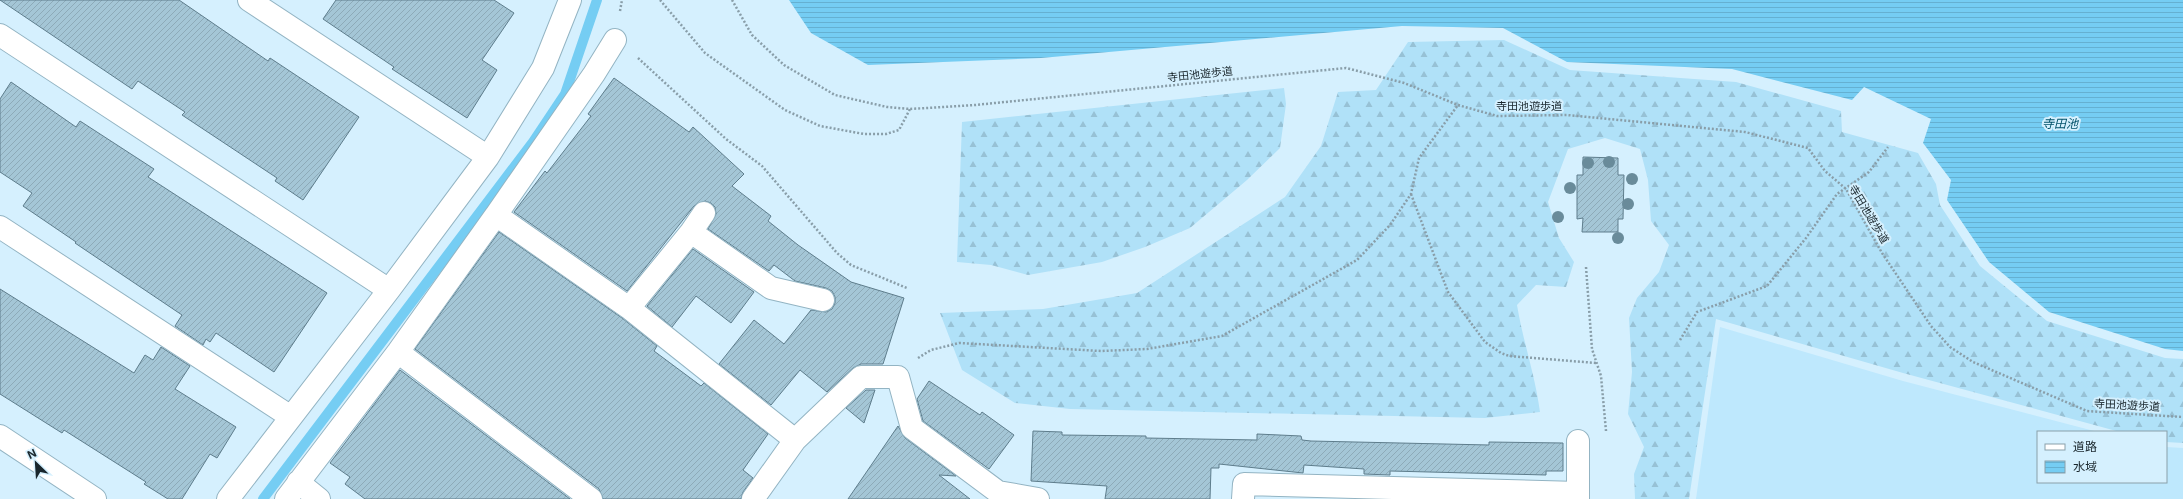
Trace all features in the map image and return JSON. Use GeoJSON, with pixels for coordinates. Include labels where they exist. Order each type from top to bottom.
{"type":"FeatureCollection","features":[{"type":"Feature","properties":{"kind":"street"},"geometry":{"type":"LineString","coordinates":[[249,0],[488,157]]}},
{"type":"Feature","properties":{"kind":"street"},"geometry":{"type":"LineString","coordinates":[[228,499],[389,290],[488,157],[543,68],[563,3]]}},
{"type":"Feature","properties":{"kind":"street"},"geometry":{"type":"LineString","coordinates":[[0,35],[389,290]]}},
{"type":"Feature","properties":{"kind":"street"},"geometry":{"type":"LineString","coordinates":[[319,499],[292,491],[398,352],[496,215],[611,47]]}},
{"type":"Feature","properties":{"kind":"street"},"geometry":{"type":"LineString","coordinates":[[629,308],[691,232],[704,213]]}},
{"type":"Feature","properties":{"kind":"street"},"geometry":{"type":"LineString","coordinates":[[496,215],[629,308],[795,440]]}},
{"type":"Feature","properties":{"kind":"street"},"geometry":{"type":"LineString","coordinates":[[0,227],[291,417]]}},
{"type":"Feature","properties":{"kind":"street"},"geometry":{"type":"LineString","coordinates":[[691,232],[771,288],[823,300]]}},
{"type":"Feature","properties":{"kind":"street"},"geometry":{"type":"LineString","coordinates":[[398,352],[591,499]]}},
{"type":"Feature","properties":{"kind":"street"},"geometry":{"type":"LineString","coordinates":[[753,499],[795,440],[861,377],[898,377],[912,428],[998,492],[1038,499]]}},
{"type":"Feature","properties":{"kind":"street"},"geometry":{"type":"LineString","coordinates":[[0,436],[95,499]]}},
{"type":"Feature","properties":{"kind":"street"},"geometry":{"type":"LineString","coordinates":[[1243,499],[1244,484],[1578,496],[1578,441]]}},
{"type":"Feature","properties":{"kind":"path"},"geometry":{"type":"LineString","coordinates":[[660,0],[705,52],[785,110],[820,126],[864,134],[886,134],[899,130],[910,109]]}},
{"type":"Feature","properties":{"kind":"path","name":"寺田池遊歩道"},"geometry":{"type":"LineString","coordinates":[[732,0],[752,35],[784,65],[835,95],[887,107],[910,109],[974,105],[1346,68],[1404,83],[1458,105],[1497,116],[1567,115],[1745,132],[1808,148],[1825,171],[1846,188],[1882,253],[1930,326],[1950,347],[1973,362],[2087,411],[2183,417]]}},
{"type":"Feature","properties":{"kind":"path"},"geometry":{"type":"LineString","coordinates":[[611,47],[636,56],[726,139],[762,166],[828,243],[851,265],[907,288]]}},
{"type":"Feature","properties":{"kind":"path"},"geometry":{"type":"LineString","coordinates":[[898,377],[908,363],[931,350],[959,344],[1101,351],[1147,349],[1222,336],[1357,260],[1390,225],[1411,194],[1419,158],[1458,105]]}},
{"type":"Feature","properties":{"kind":"path"},"geometry":{"type":"LineString","coordinates":[[1680,340],[1697,312],[1767,286],[1806,238],[1837,194],[1869,172],[1888,147]]}},
{"type":"Feature","properties":{"kind":"path"},"geometry":{"type":"LineString","coordinates":[[1411,194],[1448,292],[1485,342],[1501,353],[1509,356],[1596,363]]}},
{"type":"Feature","properties":{"kind":"path"},"geometry":{"type":"LineString","coordinates":[[1586,268],[1592,349],[1600,376],[1607,438]]}},
{"type":"Feature","properties":{"kind":"shaded area"},"geometry":{"type":"Polygon","coordinates":[[[1720,327],[1903,381],[2094,431],[2037,431],[2037,483],[2167,483],[2167,447],[2183,448],[2183,499],[1696,499],[1720,327]]]}},
{"type":"Feature","properties":{"kind":"green space"},"geometry":{"type":"Polygon","coordinates":[[[1504,40],[1570,70],[1736,82],[1841,111],[1842,132],[1918,153],[1936,184],[1940,205],[1980,266],[2047,321],[2165,358],[2183,359],[2183,443],[2167,442],[2167,431],[2116,431],[1903,373],[1716,319],[1689,499],[1635,499],[1634,474],[1644,447],[1628,414],[1632,372],[1629,318],[1637,298],[1659,272],[1669,245],[1651,221],[1648,180],[1640,149],[1605,138],[1568,149],[1548,202],[1559,238],[1574,262],[1566,287],[1536,285],[1517,305],[1540,412],[1485,418],[1070,409],[1015,403],[962,370],[940,313],[1043,309],[1137,293],[1285,197],[1321,146],[1338,92],[1376,90],[1408,42],[1504,40]]]}},
{"type":"Feature","properties":{"kind":"green space"},"geometry":{"type":"Polygon","coordinates":[[[1284,88],[1286,104],[1280,148],[1247,180],[1190,228],[1145,247],[1102,262],[1028,275],[991,265],[957,262],[962,122],[1284,88]]]}},
{"type":"Feature","properties":{"kind":"water","name":"寺田池"},"geometry":{"type":"Polygon","coordinates":[[[789,0],[2183,0],[2183,351],[2165,349],[2049,312],[1989,262],[1947,200],[1951,180],[1923,143],[1931,119],[1864,87],[1852,100],[1732,69],[1567,62],[1503,28],[1402,26],[1041,58],[868,65],[811,33],[789,0]]]}},
{"type":"Feature","properties":{"kind":"building"},"geometry":{"type":"Polygon","coordinates":[[[0,0],[179,0],[268,61],[270,58],[359,117],[303,200],[275,181],[277,178],[182,115],[185,112],[138,81],[132,89],[0,0]]]}},
{"type":"Feature","properties":{"kind":"building"},"geometry":{"type":"Polygon","coordinates":[[[336,0],[494,0],[514,13],[482,60],[497,70],[467,118],[392,69],[394,67],[323,19],[336,0]]]}},
{"type":"Feature","properties":{"kind":"building"},"geometry":{"type":"Polygon","coordinates":[[[614,78],[689,132],[693,127],[744,174],[732,186],[771,216],[768,221],[798,245],[851,282],[904,298],[883,364],[861,364],[853,368],[827,392],[800,370],[771,405],[719,364],[754,320],[784,344],[811,310],[826,312],[832,309],[835,303],[835,297],[832,291],[826,288],[795,281],[774,265],[769,271],[708,229],[716,214],[715,207],[711,203],[705,201],[694,206],[627,291],[514,212],[545,171],[547,173],[591,116],[588,114],[614,78]]]}},
{"type":"Feature","properties":{"kind":"building"},"geometry":{"type":"Polygon","coordinates":[[[11,82],[76,127],[80,121],[154,169],[148,177],[327,293],[274,372],[216,333],[210,342],[206,339],[203,345],[175,326],[182,315],[23,206],[32,193],[0,172],[0,99],[11,82]]]}},
{"type":"Feature","properties":{"kind":"building"},"geometry":{"type":"Polygon","coordinates":[[[1583,157],[1618,158],[1618,175],[1624,175],[1623,219],[1618,219],[1618,232],[1582,232],[1583,218],[1577,219],[1577,175],[1583,175],[1583,157]]]}},
{"type":"Feature","properties":{"kind":"building"},"geometry":{"type":"Polygon","coordinates":[[[499,232],[622,318],[657,346],[654,351],[701,386],[704,383],[768,434],[743,470],[753,478],[743,492],[741,499],[603,499],[599,489],[415,349],[499,232]]]}},
{"type":"Feature","properties":{"kind":"building"},"geometry":{"type":"Polygon","coordinates":[[[693,249],[754,292],[731,323],[696,296],[672,327],[647,306],[693,249]]]}},
{"type":"Feature","properties":{"kind":"building"},"geometry":{"type":"Polygon","coordinates":[[[0,289],[134,373],[145,355],[153,360],[161,347],[190,366],[175,389],[236,427],[217,458],[210,454],[182,499],[168,499],[144,484],[146,482],[64,430],[62,433],[0,394],[0,289]]]}},
{"type":"Feature","properties":{"kind":"building"},"geometry":{"type":"Polygon","coordinates":[[[400,370],[570,499],[365,499],[345,484],[350,477],[330,463],[400,370]]]}},
{"type":"Feature","properties":{"kind":"building"},"geometry":{"type":"Polygon","coordinates":[[[929,381],[980,415],[982,412],[1014,435],[989,469],[923,421],[917,399],[929,381]]]}},
{"type":"Feature","properties":{"kind":"building"},"geometry":{"type":"Polygon","coordinates":[[[866,390],[875,390],[864,423],[846,408],[866,390]]]}},
{"type":"Feature","properties":{"kind":"building"},"geometry":{"type":"Polygon","coordinates":[[[898,426],[905,438],[956,476],[939,475],[970,499],[848,499],[898,426]]]}},
{"type":"Feature","properties":{"kind":"building"},"geometry":{"type":"Polygon","coordinates":[[[1033,431],[1062,432],[1062,435],[1146,436],[1146,438],[1257,440],[1257,434],[1301,436],[1302,440],[1311,441],[1489,445],[1489,442],[1563,443],[1563,471],[1546,471],[1546,475],[1390,471],[1390,475],[1364,474],[1364,469],[1304,465],[1303,473],[1219,464],[1219,468],[1211,468],[1210,499],[1105,499],[1107,486],[1031,481],[1033,431]]]}},
{"type":"Feature","properties":{"kind":"waterway"},"geometry":{"type":"LineString","coordinates":[[263,499],[533,142],[565,94],[597,0]]}}]}
